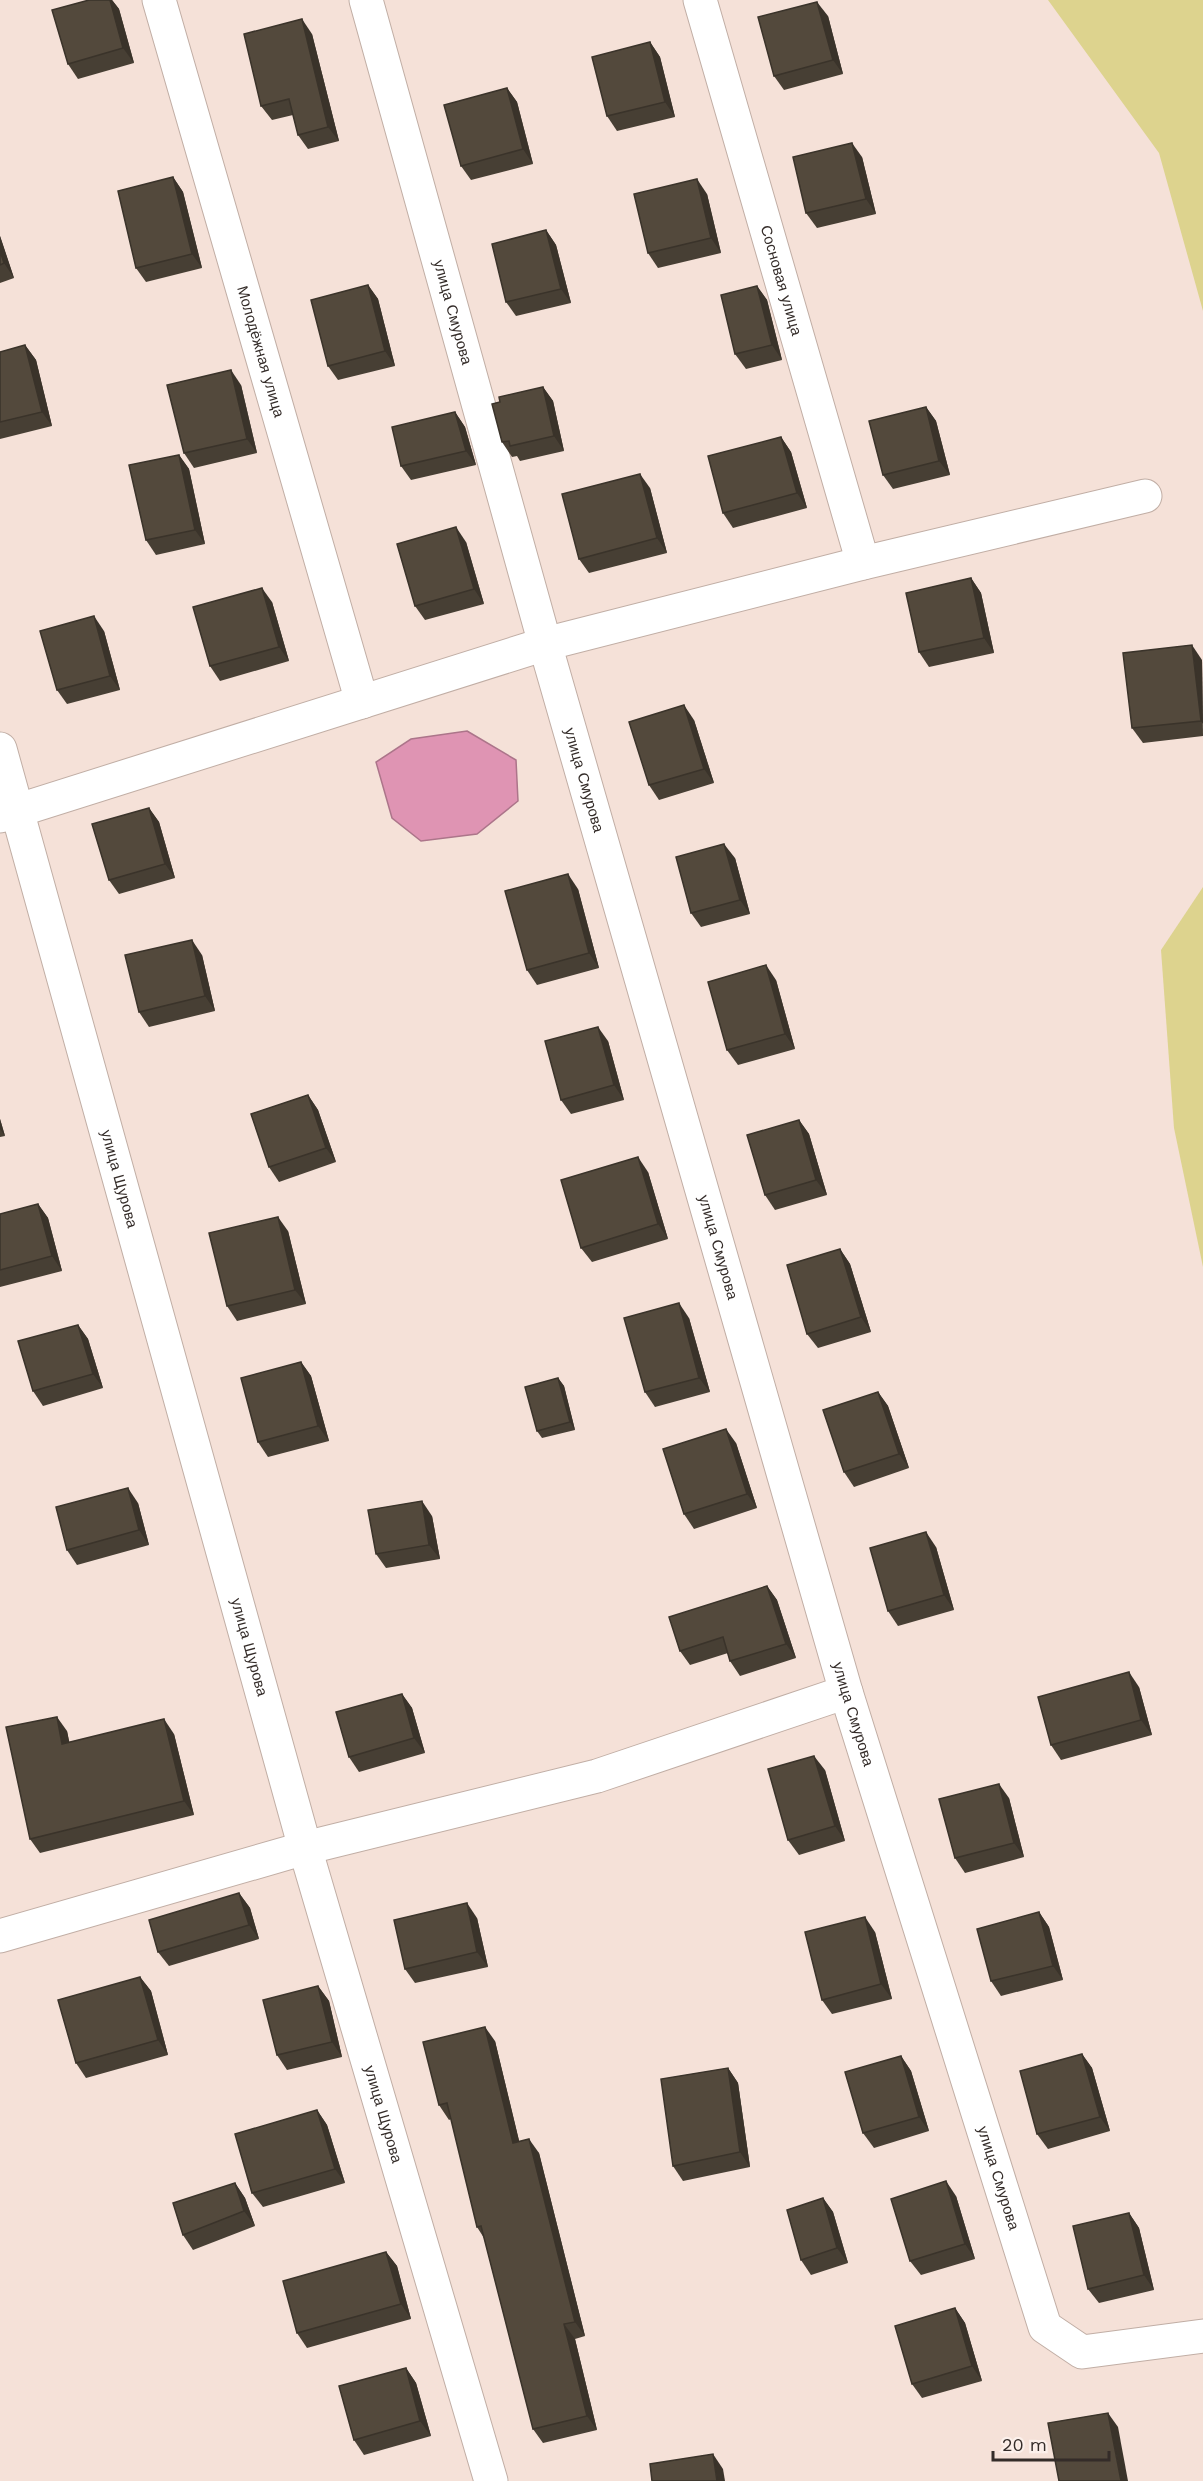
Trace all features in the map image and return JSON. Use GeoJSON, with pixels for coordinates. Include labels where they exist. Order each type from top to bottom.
{"type":"FeatureCollection","features":[{"type":"Feature","properties":{"kind":"street","name":"Молодёжная улица"},"geometry":{"type":"LineString","coordinates":[[159,0],[362,702]]}},
{"type":"Feature","properties":{"kind":"street","name":"улица Смурова"},"geometry":{"type":"LineString","coordinates":[[366,0],[545,644],[846,1692],[1045,2327],[1082,2352],[1203,2336]]}},
{"type":"Feature","properties":{"kind":"street","name":"Сосновая улица"},"geometry":{"type":"LineString","coordinates":[[700,0],[863,563]]}},
{"type":"Feature","properties":{"kind":"street"},"geometry":{"type":"LineString","coordinates":[[8,813],[545,644],[863,563],[1146,496]]}},
{"type":"Feature","properties":{"kind":"street","name":"улица Щурова"},"geometry":{"type":"LineString","coordinates":[[0,749],[8,813],[305,1848],[491,2481]]}},
{"type":"Feature","properties":{"kind":"street"},"geometry":{"type":"LineString","coordinates":[[0,1936],[305,1848],[597,1776],[846,1692]]}},
{"type":"Feature","properties":{"kind":"shaded area"},"geometry":{"type":"Polygon","coordinates":[[[1048,0],[1203,0],[1203,311],[1159,153],[1048,0]]]}},
{"type":"Feature","properties":{"kind":"shaded area"},"geometry":{"type":"Polygon","coordinates":[[[467,731],[516,760],[518,801],[477,834],[421,841],[392,818],[376,762],[411,739],[467,731]]]}},
{"type":"Feature","properties":{"kind":"shaded area"},"geometry":{"type":"Polygon","coordinates":[[[1203,887],[1203,1267],[1174,1128],[1161,950],[1203,887]]]}},
{"type":"Feature","properties":{"kind":"building"},"geometry":{"type":"Polygon","coordinates":[[[89,0],[110,0],[123,48],[68,64],[52,10],[89,0]]]}},
{"type":"Feature","properties":{"kind":"building"},"geometry":{"type":"Polygon","coordinates":[[[817,2],[833,60],[774,76],[758,17],[817,2]]]}},
{"type":"Feature","properties":{"kind":"building"},"geometry":{"type":"Polygon","coordinates":[[[302,19],[328,127],[298,135],[289,99],[261,106],[244,34],[302,19]]]}},
{"type":"Feature","properties":{"kind":"building"},"geometry":{"type":"Polygon","coordinates":[[[650,42],[665,102],[607,116],[592,57],[650,42]]]}},
{"type":"Feature","properties":{"kind":"building"},"geometry":{"type":"Polygon","coordinates":[[[507,88],[523,149],[461,166],[444,105],[507,88]]]}},
{"type":"Feature","properties":{"kind":"building"},"geometry":{"type":"Polygon","coordinates":[[[852,143],[866,199],[806,213],[793,157],[852,143]]]}},
{"type":"Feature","properties":{"kind":"building"},"geometry":{"type":"Polygon","coordinates":[[[173,177],[192,254],[136,268],[118,191],[173,177]]]}},
{"type":"Feature","properties":{"kind":"building"},"geometry":{"type":"Polygon","coordinates":[[[697,179],[711,238],[648,253],[634,194],[697,179]]]}},
{"type":"Feature","properties":{"kind":"building"},"geometry":{"type":"Polygon","coordinates":[[[546,230],[561,289],[506,302],[492,244],[546,230]]]}},
{"type":"Feature","properties":{"kind":"building"},"geometry":{"type":"Polygon","coordinates":[[[0,251],[4,263],[0,265],[0,251]]]}},
{"type":"Feature","properties":{"kind":"building"},"geometry":{"type":"Polygon","coordinates":[[[368,285],[385,351],[328,366],[311,300],[368,285]]]}},
{"type":"Feature","properties":{"kind":"building"},"geometry":{"type":"Polygon","coordinates":[[[757,286],[772,345],[735,354],[721,295],[757,286]]]}},
{"type":"Feature","properties":{"kind":"building"},"geometry":{"type":"Polygon","coordinates":[[[25,345],[42,412],[0,422],[0,352],[25,345]]]}},
{"type":"Feature","properties":{"kind":"building"},"geometry":{"type":"Polygon","coordinates":[[[231,370],[247,439],[184,453],[167,385],[231,370]]]}},
{"type":"Feature","properties":{"kind":"building"},"geometry":{"type":"Polygon","coordinates":[[[543,387],[554,436],[510,446],[509,441],[502,442],[492,404],[500,402],[499,397],[543,387]]]}},
{"type":"Feature","properties":{"kind":"building"},"geometry":{"type":"Polygon","coordinates":[[[926,407],[939,461],[883,475],[869,421],[926,407]]]}},
{"type":"Feature","properties":{"kind":"building"},"geometry":{"type":"Polygon","coordinates":[[[455,412],[466,451],[401,466],[392,427],[455,412]]]}},
{"type":"Feature","properties":{"kind":"building"},"geometry":{"type":"Polygon","coordinates":[[[781,437],[797,493],[723,513],[708,456],[781,437]]]}},
{"type":"Feature","properties":{"kind":"building"},"geometry":{"type":"Polygon","coordinates":[[[179,455],[195,530],[146,540],[129,465],[179,455]]]}},
{"type":"Feature","properties":{"kind":"building"},"geometry":{"type":"Polygon","coordinates":[[[640,474],[657,538],[579,559],[562,494],[640,474]]]}},
{"type":"Feature","properties":{"kind":"building"},"geometry":{"type":"Polygon","coordinates":[[[456,527],[474,589],[415,606],[397,544],[456,527]]]}},
{"type":"Feature","properties":{"kind":"building"},"geometry":{"type":"Polygon","coordinates":[[[971,578],[984,638],[919,652],[906,593],[971,578]]]}},
{"type":"Feature","properties":{"kind":"building"},"geometry":{"type":"Polygon","coordinates":[[[262,588],[279,647],[210,666],[193,607],[262,588]]]}},
{"type":"Feature","properties":{"kind":"building"},"geometry":{"type":"Polygon","coordinates":[[[94,616],[110,676],[57,690],[40,631],[94,616]]]}},
{"type":"Feature","properties":{"kind":"building"},"geometry":{"type":"Polygon","coordinates":[[[1192,645],[1201,721],[1132,728],[1123,653],[1192,645]]]}},
{"type":"Feature","properties":{"kind":"building"},"geometry":{"type":"Polygon","coordinates":[[[684,705],[704,769],[649,785],[629,722],[684,705]]]}},
{"type":"Feature","properties":{"kind":"building"},"geometry":{"type":"Polygon","coordinates":[[[149,808],[165,864],[109,880],[92,824],[149,808]]]}},
{"type":"Feature","properties":{"kind":"building"},"geometry":{"type":"Polygon","coordinates":[[[724,844],[740,900],[691,913],[676,857],[724,844]]]}},
{"type":"Feature","properties":{"kind":"building"},"geometry":{"type":"Polygon","coordinates":[[[568,874],[589,953],[527,970],[505,891],[568,874]]]}},
{"type":"Feature","properties":{"kind":"building"},"geometry":{"type":"Polygon","coordinates":[[[192,940],[205,996],[139,1012],[125,955],[192,940]]]}},
{"type":"Feature","properties":{"kind":"building"},"geometry":{"type":"Polygon","coordinates":[[[766,965],[785,1034],[727,1050],[708,982],[766,965]]]}},
{"type":"Feature","properties":{"kind":"building"},"geometry":{"type":"Polygon","coordinates":[[[598,1027],[614,1085],[561,1100],[545,1041],[598,1027]]]}},
{"type":"Feature","properties":{"kind":"building"},"geometry":{"type":"Polygon","coordinates":[[[308,1095],[326,1148],[269,1167],[251,1114],[308,1095]]]}},
{"type":"Feature","properties":{"kind":"building"},"geometry":{"type":"Polygon","coordinates":[[[799,1120],[816,1180],[765,1195],[747,1135],[799,1120]]]}},
{"type":"Feature","properties":{"kind":"building"},"geometry":{"type":"Polygon","coordinates":[[[638,1157],[658,1224],[581,1248],[561,1180],[638,1157]]]}},
{"type":"Feature","properties":{"kind":"building"},"geometry":{"type":"Polygon","coordinates":[[[38,1204],[52,1256],[0,1270],[0,1214],[38,1204]]]}},
{"type":"Feature","properties":{"kind":"building"},"geometry":{"type":"Polygon","coordinates":[[[278,1217],[295,1290],[227,1306],[209,1233],[278,1217]]]}},
{"type":"Feature","properties":{"kind":"building"},"geometry":{"type":"Polygon","coordinates":[[[840,1249],[861,1317],[807,1334],[787,1265],[840,1249]]]}},
{"type":"Feature","properties":{"kind":"building"},"geometry":{"type":"Polygon","coordinates":[[[679,1303],[699,1378],[645,1392],[624,1318],[679,1303]]]}},
{"type":"Feature","properties":{"kind":"building"},"geometry":{"type":"Polygon","coordinates":[[[78,1325],[93,1374],[33,1391],[18,1341],[78,1325]]]}},
{"type":"Feature","properties":{"kind":"building"},"geometry":{"type":"Polygon","coordinates":[[[301,1362],[318,1426],[258,1442],[241,1378],[301,1362]]]}},
{"type":"Feature","properties":{"kind":"building"},"geometry":{"type":"Polygon","coordinates":[[[558,1378],[570,1422],[537,1431],[525,1387],[558,1378]]]}},
{"type":"Feature","properties":{"kind":"building"},"geometry":{"type":"Polygon","coordinates":[[[878,1392],[899,1454],[844,1472],[823,1410],[878,1392]]]}},
{"type":"Feature","properties":{"kind":"building"},"geometry":{"type":"Polygon","coordinates":[[[726,1429],[747,1494],[684,1514],[663,1449],[726,1429]]]}},
{"type":"Feature","properties":{"kind":"building"},"geometry":{"type":"Polygon","coordinates":[[[128,1488],[139,1530],[67,1550],[56,1507],[128,1488]]]}},
{"type":"Feature","properties":{"kind":"building"},"geometry":{"type":"Polygon","coordinates":[[[422,1501],[429,1545],[376,1554],[368,1510],[422,1501]]]}},
{"type":"Feature","properties":{"kind":"building"},"geometry":{"type":"Polygon","coordinates":[[[926,1532],[944,1595],[888,1611],[870,1548],[926,1532]]]}},
{"type":"Feature","properties":{"kind":"building"},"geometry":{"type":"Polygon","coordinates":[[[767,1586],[786,1644],[730,1661],[723,1637],[680,1651],[669,1617],[767,1586]]]}},
{"type":"Feature","properties":{"kind":"building"},"geometry":{"type":"Polygon","coordinates":[[[1129,1672],[1141,1720],[1051,1745],[1038,1697],[1129,1672]]]}},
{"type":"Feature","properties":{"kind":"building"},"geometry":{"type":"Polygon","coordinates":[[[402,1694],[414,1738],[349,1757],[336,1712],[402,1694]]]}},
{"type":"Feature","properties":{"kind":"building"},"geometry":{"type":"Polygon","coordinates":[[[57,1717],[62,1744],[164,1719],[184,1801],[30,1839],[6,1727],[57,1717]]]}},
{"type":"Feature","properties":{"kind":"building"},"geometry":{"type":"Polygon","coordinates":[[[814,1756],[835,1826],[788,1840],[768,1769],[814,1756]]]}},
{"type":"Feature","properties":{"kind":"building"},"geometry":{"type":"Polygon","coordinates":[[[999,1784],[1014,1843],[955,1858],[939,1799],[999,1784]]]}},
{"type":"Feature","properties":{"kind":"building"},"geometry":{"type":"Polygon","coordinates":[[[239,1893],[249,1925],[158,1952],[149,1920],[239,1893]]]}},
{"type":"Feature","properties":{"kind":"building"},"geometry":{"type":"Polygon","coordinates":[[[467,1903],[477,1952],[405,1969],[394,1920],[467,1903]]]}},
{"type":"Feature","properties":{"kind":"building"},"geometry":{"type":"Polygon","coordinates":[[[1039,1912],[1053,1966],[991,1981],[977,1929],[1039,1912]]]}},
{"type":"Feature","properties":{"kind":"building"},"geometry":{"type":"Polygon","coordinates":[[[865,1917],[881,1984],[822,2000],[805,1932],[865,1917]]]}},
{"type":"Feature","properties":{"kind":"building"},"geometry":{"type":"Polygon","coordinates":[[[140,1977],[158,2040],[76,2063],[58,2000],[140,1977]]]}},
{"type":"Feature","properties":{"kind":"building"},"geometry":{"type":"Polygon","coordinates":[[[318,1986],[332,2042],[277,2055],[263,2000],[318,1986]]]}},
{"type":"Feature","properties":{"kind":"building"},"geometry":{"type":"Polygon","coordinates":[[[485,2027],[513,2143],[529,2139],[575,2322],[564,2324],[587,2416],[533,2429],[481,2226],[477,2227],[447,2103],[439,2105],[423,2042],[485,2027]]]}},
{"type":"Feature","properties":{"kind":"building"},"geometry":{"type":"Polygon","coordinates":[[[1082,2054],[1100,2117],[1037,2134],[1020,2071],[1082,2054]]]}},
{"type":"Feature","properties":{"kind":"building"},"geometry":{"type":"Polygon","coordinates":[[[901,2056],[919,2117],[863,2133],[845,2072],[901,2056]]]}},
{"type":"Feature","properties":{"kind":"building"},"geometry":{"type":"Polygon","coordinates":[[[728,2068],[740,2152],[673,2166],[661,2079],[728,2068]]]}},
{"type":"Feature","properties":{"kind":"building"},"geometry":{"type":"Polygon","coordinates":[[[317,2110],[335,2169],[252,2193],[235,2134],[317,2110]]]}},
{"type":"Feature","properties":{"kind":"building"},"geometry":{"type":"Polygon","coordinates":[[[946,2181],[965,2244],[910,2261],[891,2199],[946,2181]]]}},
{"type":"Feature","properties":{"kind":"building"},"geometry":{"type":"Polygon","coordinates":[[[235,2183],[244,2211],[183,2235],[173,2203],[235,2183]]]}},
{"type":"Feature","properties":{"kind":"building"},"geometry":{"type":"Polygon","coordinates":[[[823,2198],[837,2248],[801,2260],[787,2210],[823,2198]]]}},
{"type":"Feature","properties":{"kind":"building"},"geometry":{"type":"Polygon","coordinates":[[[1129,2213],[1144,2275],[1088,2289],[1073,2226],[1129,2213]]]}},
{"type":"Feature","properties":{"kind":"building"},"geometry":{"type":"Polygon","coordinates":[[[386,2252],[401,2304],[297,2333],[283,2281],[386,2252]]]}},
{"type":"Feature","properties":{"kind":"building"},"geometry":{"type":"Polygon","coordinates":[[[955,2308],[972,2366],[912,2384],[895,2326],[955,2308]]]}},
{"type":"Feature","properties":{"kind":"building"},"geometry":{"type":"Polygon","coordinates":[[[406,2368],[420,2421],[354,2440],[339,2386],[406,2368]]]}},
{"type":"Feature","properties":{"kind":"building"},"geometry":{"type":"Polygon","coordinates":[[[1108,2413],[1121,2481],[1059,2481],[1048,2423],[1108,2413]]]}},
{"type":"Feature","properties":{"kind":"building"},"geometry":{"type":"Polygon","coordinates":[[[713,2454],[717,2481],[652,2481],[650,2464],[713,2454]]]}}]}
